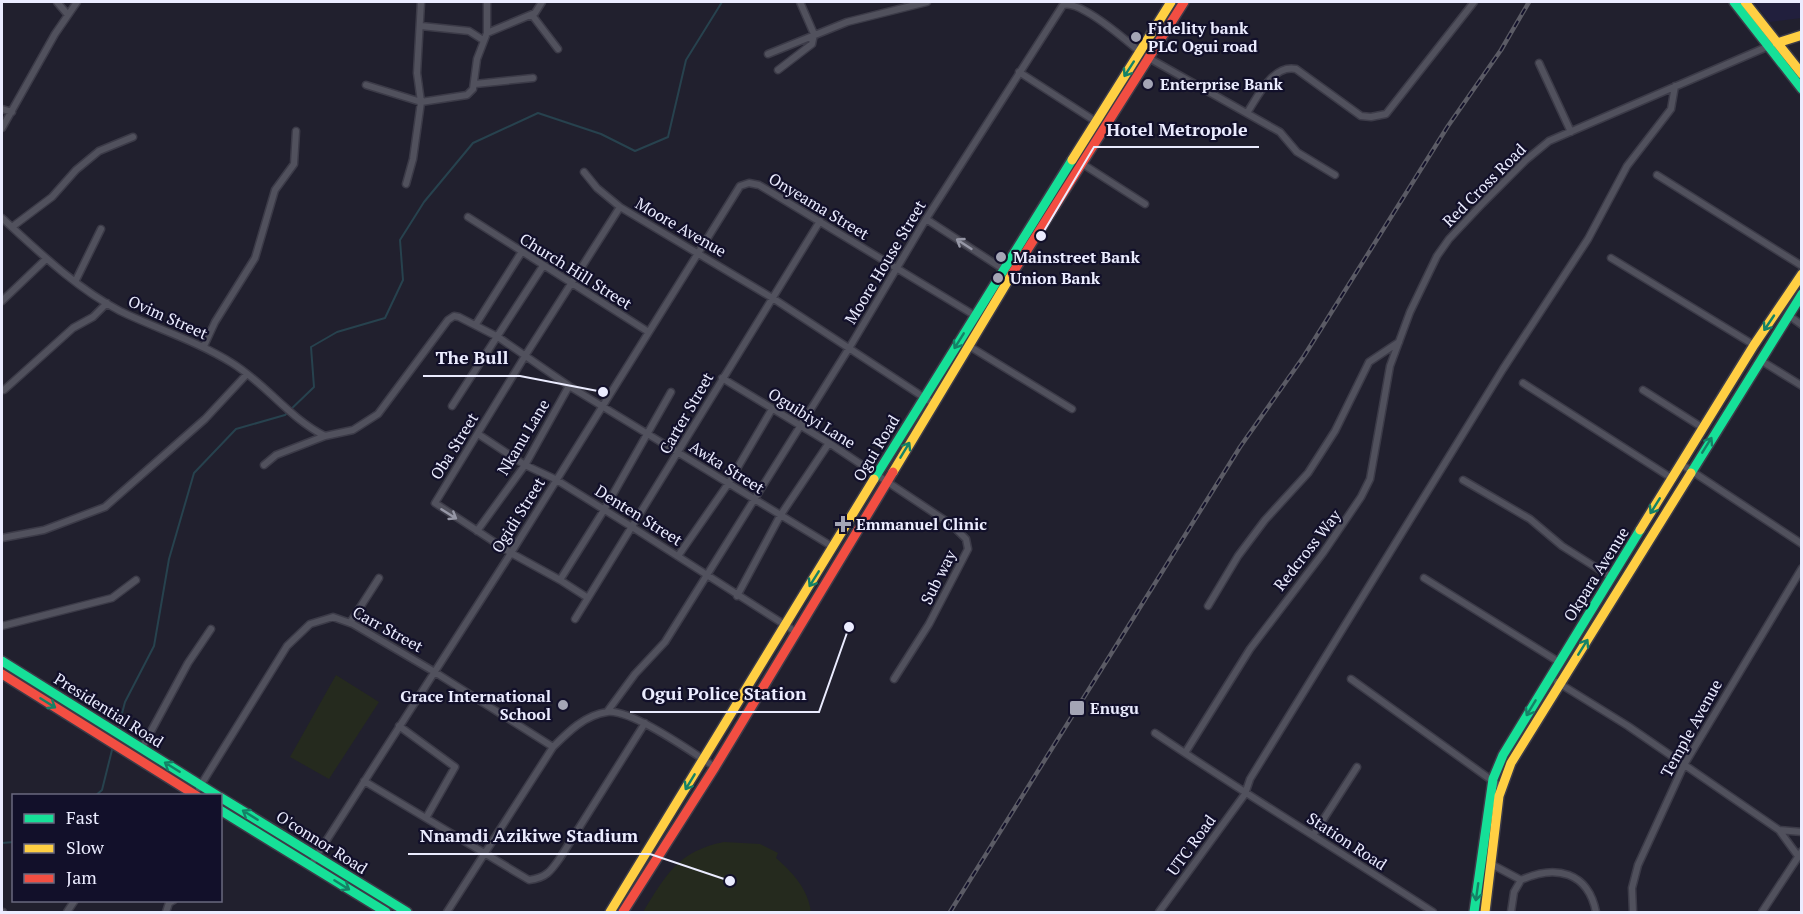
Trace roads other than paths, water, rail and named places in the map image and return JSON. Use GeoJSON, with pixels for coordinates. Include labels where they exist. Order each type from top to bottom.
{"type":"FeatureCollection","features":[{"type":"Feature","properties":{"kind":"main road","name":"Ogui Road"},"geometry":{"type":"LineString","coordinates":[[623,912],[715,767],[1081,164],[1171,2]]}},
{"type":"Feature","properties":{"kind":"main road","name":"Ogui Road"},"geometry":{"type":"LineString","coordinates":[[610,912],[1095,121],[1184,2]]}},
{"type":"Feature","properties":{"kind":"main road"},"geometry":{"type":"LineString","coordinates":[[1734,2],[1802,74]]}},
{"type":"Feature","properties":{"kind":"main road"},"geometry":{"type":"LineString","coordinates":[[1745,2],[1802,89]]}},
{"type":"Feature","properties":{"kind":"main road"},"geometry":{"type":"LineString","coordinates":[[1773,44],[1802,35]]}},
{"type":"Feature","properties":{"kind":"main road","name":"Okpara Avenue"},"geometry":{"type":"LineString","coordinates":[[1474,912],[1493,779],[1503,755],[1702,428],[1802,274]]}},
{"type":"Feature","properties":{"kind":"main road"},"geometry":{"type":"LineString","coordinates":[[1787,295],[1799,298]]}},
{"type":"Feature","properties":{"kind":"main road","name":"Okpara Avenue"},"geometry":{"type":"LineString","coordinates":[[1485,912],[1501,787],[1511,763],[1799,298]]}},
{"type":"Feature","properties":{"kind":"main road"},"geometry":{"type":"LineString","coordinates":[[1590,612],[1601,619]]}},
{"type":"Feature","properties":{"kind":"main road","name":"Presidential Road"},"geometry":{"type":"LineString","coordinates":[[2,661],[202,785]]}},
{"type":"Feature","properties":{"kind":"main road","name":"Presidential Road"},"geometry":{"type":"LineString","coordinates":[[2,674],[192,794]]}},
{"type":"Feature","properties":{"kind":"main road"},"geometry":{"type":"LineString","coordinates":[[95,732],[100,723]]}},
{"type":"Feature","properties":{"kind":"main road","name":"O'connor Road"},"geometry":{"type":"LineString","coordinates":[[202,785],[216,794]]}},
{"type":"Feature","properties":{"kind":"main road","name":"O'connor Road"},"geometry":{"type":"LineString","coordinates":[[222,798],[407,912]]}},
{"type":"Feature","properties":{"kind":"main road","name":"O'connor Road"},"geometry":{"type":"LineString","coordinates":[[222,811],[386,912]]}},
{"type":"Feature","properties":{"kind":"street"},"geometry":{"type":"LineString","coordinates":[[57,2],[68,15]]}},
{"type":"Feature","properties":{"kind":"street"},"geometry":{"type":"LineString","coordinates":[[2,128],[68,15],[78,2]]}},
{"type":"Feature","properties":{"kind":"street"},"geometry":{"type":"LineString","coordinates":[[406,184],[413,159],[421,102],[417,73],[421,2]]}},
{"type":"Feature","properties":{"kind":"street"},"geometry":{"type":"LineString","coordinates":[[366,85],[421,102],[467,95],[475,84],[477,59],[487,33],[487,2]]}},
{"type":"Feature","properties":{"kind":"street"},"geometry":{"type":"LineString","coordinates":[[487,33],[532,15],[542,2]]}},
{"type":"Feature","properties":{"kind":"street"},"geometry":{"type":"LineString","coordinates":[[778,70],[809,48],[814,34],[800,2]]}},
{"type":"Feature","properties":{"kind":"street"},"geometry":{"type":"LineString","coordinates":[[768,54],[814,34],[923,2]]}},
{"type":"Feature","properties":{"kind":"street"},"geometry":{"type":"LineString","coordinates":[[1247,113],[1267,83],[1283,68],[1288,67],[1296,69],[1361,116],[1386,114],[1474,2]]}},
{"type":"Feature","properties":{"kind":"street","name":"Moore House Street"},"geometry":{"type":"LineString","coordinates":[[707,575],[926,219],[1063,5],[1074,5],[1109,27],[1144,54]]}},
{"type":"Feature","properties":{"kind":"street"},"geometry":{"type":"LineString","coordinates":[[532,15],[558,49]]}},
{"type":"Feature","properties":{"kind":"street"},"geometry":{"type":"LineString","coordinates":[[421,26],[469,32],[483,40]]}},
{"type":"Feature","properties":{"kind":"street","name":"Red Cross Road"},"geometry":{"type":"LineString","coordinates":[[1399,342],[1428,272],[1449,239],[1532,155],[1549,141],[1773,44]]}},
{"type":"Feature","properties":{"kind":"street"},"geometry":{"type":"LineString","coordinates":[[1144,54],[1280,132],[1297,152],[1335,175]]}},
{"type":"Feature","properties":{"kind":"street"},"geometry":{"type":"LineString","coordinates":[[1539,63],[1571,132]]}},
{"type":"Feature","properties":{"kind":"street"},"geometry":{"type":"LineString","coordinates":[[1019,72],[1095,121]]}},
{"type":"Feature","properties":{"kind":"street"},"geometry":{"type":"LineString","coordinates":[[475,84],[533,78]]}},
{"type":"Feature","properties":{"kind":"street","name":"UTC Road"},"geometry":{"type":"LineString","coordinates":[[1160,912],[1245,794],[1250,779],[1310,680],[1503,369],[1588,239],[1627,166],[1671,109],[1675,86]]}},
{"type":"Feature","properties":{"kind":"street"},"geometry":{"type":"LineString","coordinates":[[2,110],[12,112]]}},
{"type":"Feature","properties":{"kind":"street"},"geometry":{"type":"LineString","coordinates":[[204,346],[215,322],[255,258],[275,190],[294,164],[296,131]]}},
{"type":"Feature","properties":{"kind":"street"},"geometry":{"type":"LineString","coordinates":[[12,227],[52,197],[76,170],[99,152],[134,137]]}},
{"type":"Feature","properties":{"kind":"street"},"geometry":{"type":"LineString","coordinates":[[1081,164],[1145,204]]}},
{"type":"Feature","properties":{"kind":"street"},"geometry":{"type":"LineString","coordinates":[[584,172],[597,188],[620,207]]}},
{"type":"Feature","properties":{"kind":"street"},"geometry":{"type":"LineString","coordinates":[[1657,175],[1802,266]]}},
{"type":"Feature","properties":{"kind":"street","name":"Onyeama Street"},"geometry":{"type":"LineString","coordinates":[[740,186],[749,183],[759,185],[974,315]]}},
{"type":"Feature","properties":{"kind":"street","name":"Ogidi Street"},"geometry":{"type":"LineString","coordinates":[[310,866],[511,553],[697,251],[740,186]]}},
{"type":"Feature","properties":{"kind":"street","name":"Moore Avenue"},"geometry":{"type":"LineString","coordinates":[[525,356],[620,207],[774,299]]}},
{"type":"Feature","properties":{"kind":"street","name":"Church Hill Street"},"geometry":{"type":"LineString","coordinates":[[468,217],[521,253],[648,331]]}},
{"type":"Feature","properties":{"kind":"street","name":"Ovim Street"},"geometry":{"type":"LineString","coordinates":[[2,218],[46,259],[107,303],[204,346],[247,374],[309,428],[325,436]]}},
{"type":"Feature","properties":{"kind":"street"},"geometry":{"type":"LineString","coordinates":[[926,219],[1003,269]]}},
{"type":"Feature","properties":{"kind":"street","name":"Carter Street"},"geometry":{"type":"LineString","coordinates":[[575,619],[820,221]]}},
{"type":"Feature","properties":{"kind":"street"},"geometry":{"type":"LineString","coordinates":[[76,280],[101,229]]}},
{"type":"Feature","properties":{"kind":"street"},"geometry":{"type":"LineString","coordinates":[[476,324],[521,253]]}},
{"type":"Feature","properties":{"kind":"street"},"geometry":{"type":"LineString","coordinates":[[1611,258],[1754,345]]}},
{"type":"Feature","properties":{"kind":"street"},"geometry":{"type":"LineString","coordinates":[[2,301],[46,259]]}},
{"type":"Feature","properties":{"kind":"street"},"geometry":{"type":"LineString","coordinates":[[452,406],[543,266]]}},
{"type":"Feature","properties":{"kind":"street"},"geometry":{"type":"LineString","coordinates":[[774,299],[934,404]]}},
{"type":"Feature","properties":{"kind":"street"},"geometry":{"type":"LineString","coordinates":[[4,390],[73,328],[93,317],[107,303]]}},
{"type":"Feature","properties":{"kind":"street"},"geometry":{"type":"LineString","coordinates":[[1788,315],[1802,325]]}},
{"type":"Feature","properties":{"kind":"street","name":"Awka Street"},"geometry":{"type":"LineString","coordinates":[[325,436],[353,430],[378,414],[448,320],[454,316],[476,324],[498,337],[569,386],[602,404],[646,434],[833,547]]}},
{"type":"Feature","properties":{"kind":"street"},"geometry":{"type":"LineString","coordinates":[[1208,606],[1251,538],[1308,473],[1335,430],[1369,362],[1399,342]]}},
{"type":"Feature","properties":{"kind":"street","name":"Redcross Way"},"geometry":{"type":"LineString","coordinates":[[1185,753],[1262,632],[1323,553],[1361,496],[1370,478],[1384,392],[1399,342]]}},
{"type":"Feature","properties":{"kind":"street"},"geometry":{"type":"LineString","coordinates":[[969,346],[1072,409]]}},
{"type":"Feature","properties":{"kind":"street","name":"Oba Street"},"geometry":{"type":"LineString","coordinates":[[525,356],[435,502],[436,506],[588,598]]}},
{"type":"Feature","properties":{"kind":"street"},"geometry":{"type":"LineString","coordinates":[[1760,360],[1802,386]]}},
{"type":"Feature","properties":{"kind":"street"},"geometry":{"type":"LineString","coordinates":[[2,538],[44,530],[105,507],[204,419],[247,374]]}},
{"type":"Feature","properties":{"kind":"street","name":"Oguibiyi Lane"},"geometry":{"type":"LineString","coordinates":[[722,378],[829,443],[878,475],[886,483]]}},
{"type":"Feature","properties":{"kind":"street"},"geometry":{"type":"LineString","coordinates":[[1523,383],[1673,478]]}},
{"type":"Feature","properties":{"kind":"street","name":"Nkanu Lane"},"geometry":{"type":"LineString","coordinates":[[477,531],[525,465],[569,386]]}},
{"type":"Feature","properties":{"kind":"street"},"geometry":{"type":"LineString","coordinates":[[1643,390],[1702,428]]}},
{"type":"Feature","properties":{"kind":"street"},"geometry":{"type":"LineString","coordinates":[[560,580],[604,510],[671,392]]}},
{"type":"Feature","properties":{"kind":"street"},"geometry":{"type":"LineString","coordinates":[[678,556],[728,484],[772,409]]}},
{"type":"Feature","properties":{"kind":"street","name":"Denten Street"},"geometry":{"type":"LineString","coordinates":[[478,434],[525,465],[555,479],[796,632]]}},
{"type":"Feature","properties":{"kind":"street"},"geometry":{"type":"LineString","coordinates":[[264,465],[276,455],[325,436]]}},
{"type":"Feature","properties":{"kind":"street"},"geometry":{"type":"LineString","coordinates":[[737,596],[780,516],[829,443]]}},
{"type":"Feature","properties":{"kind":"street"},"geometry":{"type":"LineString","coordinates":[[1682,464],[1802,544]]}},
{"type":"Feature","properties":{"kind":"street"},"geometry":{"type":"LineString","coordinates":[[1463,480],[1530,519],[1562,546],[1611,577]]}},
{"type":"Feature","properties":{"kind":"street","name":"Sub way"},"geometry":{"type":"LineString","coordinates":[[886,483],[952,525],[962,534],[968,544],[946,593],[894,679]]}},
{"type":"Feature","properties":{"kind":"street","name":"Temple Avenue"},"geometry":{"type":"LineString","coordinates":[[1633,912],[1632,888],[1638,866],[1684,765],[1802,568]]}},
{"type":"Feature","properties":{"kind":"street"},"geometry":{"type":"LineString","coordinates":[[607,712],[635,674],[665,642],[707,575]]}},
{"type":"Feature","properties":{"kind":"street"},"geometry":{"type":"LineString","coordinates":[[350,623],[379,578]]}},
{"type":"Feature","properties":{"kind":"street"},"geometry":{"type":"LineString","coordinates":[[1424,578],[1559,662]]}},
{"type":"Feature","properties":{"kind":"street"},"geometry":{"type":"LineString","coordinates":[[2,626],[112,598],[136,580]]}},
{"type":"Feature","properties":{"kind":"street","name":"Carr Street"},"geometry":{"type":"LineString","coordinates":[[195,794],[296,636],[322,619],[333,617],[350,623],[434,671],[553,747]]}},
{"type":"Feature","properties":{"kind":"street"},"geometry":{"type":"LineString","coordinates":[[142,748],[188,663],[211,629]]}},
{"type":"Feature","properties":{"kind":"street"},"geometry":{"type":"LineString","coordinates":[[1550,676],[1779,830],[1800,854],[1762,912]]}},
{"type":"Feature","properties":{"kind":"street"},"geometry":{"type":"LineString","coordinates":[[1351,679],[1493,779],[1501,787]]}},
{"type":"Feature","properties":{"kind":"street"},"geometry":{"type":"LineString","coordinates":[[447,912],[553,747],[576,725],[607,712],[619,713],[645,723],[715,767]]}},
{"type":"Feature","properties":{"kind":"street"},"geometry":{"type":"LineString","coordinates":[[364,781],[529,880],[548,875],[604,791],[645,723]]}},
{"type":"Feature","properties":{"kind":"street"},"geometry":{"type":"LineString","coordinates":[[399,726],[455,767],[426,818]]}},
{"type":"Feature","properties":{"kind":"street","name":"Station Road"},"geometry":{"type":"LineString","coordinates":[[1155,733],[1245,794],[1314,834],[1433,912]]}},
{"type":"Feature","properties":{"kind":"street"},"geometry":{"type":"LineString","coordinates":[[1314,834],[1357,767]]}},
{"type":"Feature","properties":{"kind":"street"},"geometry":{"type":"LineString","coordinates":[[1779,830],[1802,832]]}},
{"type":"Feature","properties":{"kind":"street"},"geometry":{"type":"LineString","coordinates":[[1491,864],[1521,880],[1553,873],[1575,876],[1589,890],[1596,912]]}},
{"type":"Feature","properties":{"kind":"street"},"geometry":{"type":"LineString","coordinates":[[1511,912],[1514,892],[1521,880]]}},
{"type":"Feature","properties":{"kind":"waterway"},"geometry":{"type":"LineString","coordinates":[[118,729],[125,702],[154,646],[169,559],[194,473],[236,429],[285,415],[314,387],[311,347],[337,332],[385,318],[403,280],[400,240],[424,202],[473,143],[538,113],[601,134],[635,151],[668,137],[686,60],[722,2]]}},
{"type":"Feature","properties":{"kind":"waterway"},"geometry":{"type":"LineString","coordinates":[[97,794],[102,790],[113,746]]}},
{"type":"Feature","properties":{"kind":"waterway"},"geometry":{"type":"LineString","coordinates":[[2,843],[12,842]]}},
{"type":"Feature","properties":{"kind":"railway"},"geometry":{"type":"LineString","coordinates":[[950,912],[1240,447],[1304,356],[1448,126],[1501,50],[1529,2]]}},
{"type":"Feature","properties":{"kind":"place","name":"Fidelity bank PLC Ogui road"},"geometry":{"type":"Point","coordinates":[1136,37]}},
{"type":"Feature","properties":{"kind":"place","name":"Enterprise Bank"},"geometry":{"type":"Point","coordinates":[1148,84]}},
{"type":"Feature","properties":{"kind":"place","name":"Hotel Metropole"},"geometry":{"type":"Point","coordinates":[1041,236]}},
{"type":"Feature","properties":{"kind":"place","name":"Mainstreet Bank"},"geometry":{"type":"Point","coordinates":[1001,257]}},
{"type":"Feature","properties":{"kind":"place","name":"Union Bank"},"geometry":{"type":"Point","coordinates":[998,278]}},
{"type":"Feature","properties":{"kind":"place","name":"The Bull"},"geometry":{"type":"Point","coordinates":[603,392]}},
{"type":"Feature","properties":{"kind":"place","name":"Emmanuel Clinic"},"geometry":{"type":"Point","coordinates":[843,524]}},
{"type":"Feature","properties":{"kind":"place","name":"Ogui Police Station"},"geometry":{"type":"Point","coordinates":[849,627]}},
{"type":"Feature","properties":{"kind":"place","name":"Grace International School"},"geometry":{"type":"Point","coordinates":[563,705]}},
{"type":"Feature","properties":{"kind":"place","name":"Enugu"},"geometry":{"type":"Point","coordinates":[1077,708]}},
{"type":"Feature","properties":{"kind":"place","name":"Nnamdi Azikiwe Stadium"},"geometry":{"type":"Point","coordinates":[730,881]}}]}
